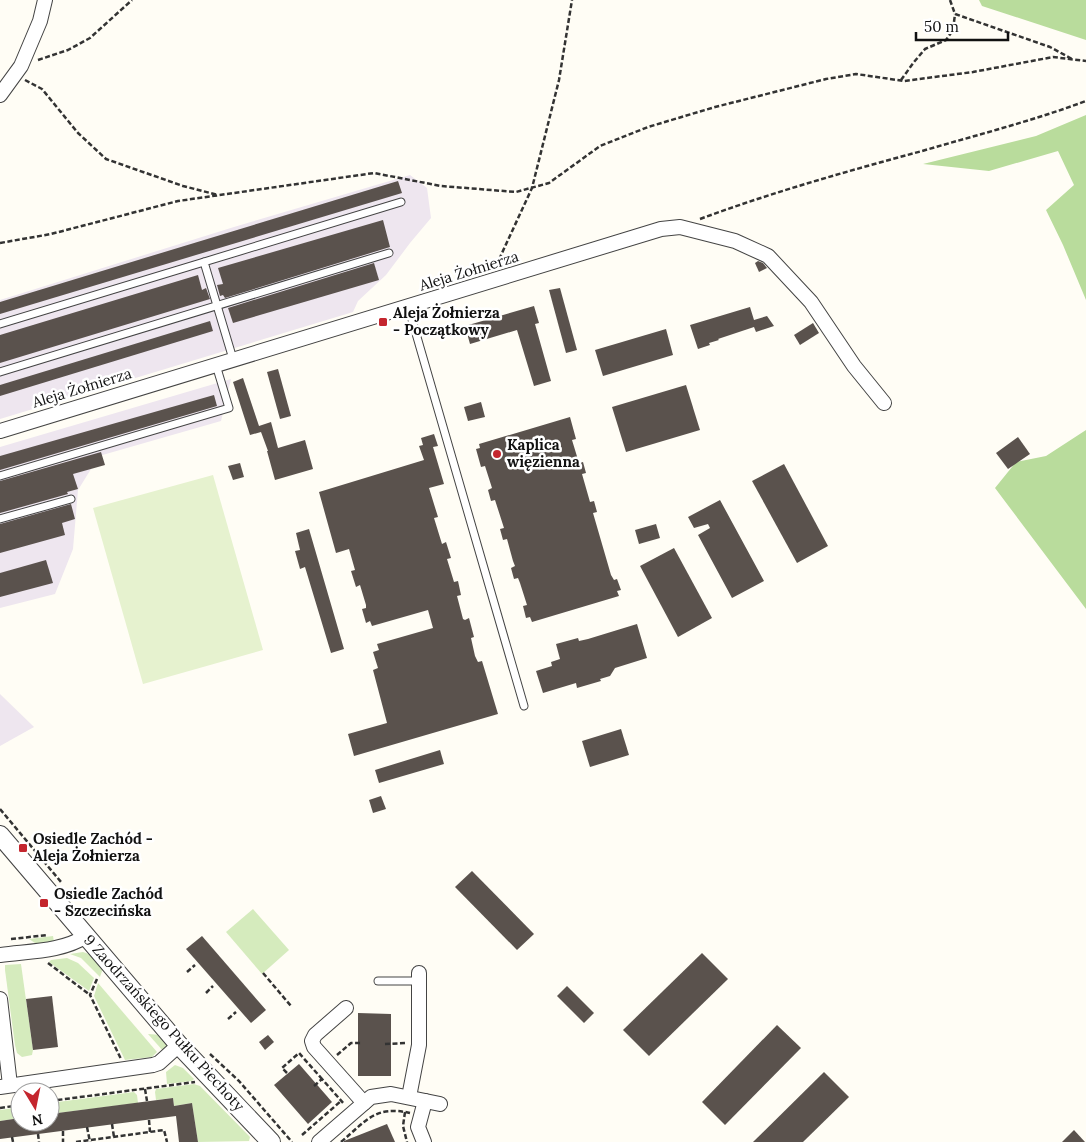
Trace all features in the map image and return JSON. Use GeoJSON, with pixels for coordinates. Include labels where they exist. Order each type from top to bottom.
{"type":"FeatureCollection","features":[{"type":"Feature","properties":{"kind":"street"},"geometry":{"type":"LineString","coordinates":[[0,95],[18,70],[40,21],[45,0]]}},
{"type":"Feature","properties":{"kind":"street","name":"Aleja Żołnierza"},"geometry":{"type":"LineString","coordinates":[[0,431],[661,229],[680,227],[735,241],[768,256],[812,302],[854,366],[884,403]]}},
{"type":"Feature","properties":{"kind":"street","name":"9 Zaodrzańskiego Pułku Piechoty"},"geometry":{"type":"LineString","coordinates":[[0,835],[179,1045],[271,1142]]}},
{"type":"Feature","properties":{"kind":"street"},"geometry":{"type":"LineString","coordinates":[[0,955],[74,944],[86,936]]}},
{"type":"Feature","properties":{"kind":"street"},"geometry":{"type":"LineString","coordinates":[[409,1097],[419,1045],[419,977]]}},
{"type":"Feature","properties":{"kind":"street"},"geometry":{"type":"LineString","coordinates":[[0,999],[5,1086],[153,1065],[159,1063],[179,1045]]}},
{"type":"Feature","properties":{"kind":"street"},"geometry":{"type":"LineString","coordinates":[[346,1008],[315,1035],[313,1038],[314,1047],[364,1103]]}},
{"type":"Feature","properties":{"kind":"street"},"geometry":{"type":"LineString","coordinates":[[319,1142],[364,1103],[380,1095],[391,1094],[440,1104]]}},
{"type":"Feature","properties":{"kind":"street"},"geometry":{"type":"LineString","coordinates":[[424,1142],[418,1127],[425,1101]]}},
{"type":"Feature","properties":{"kind":"lane"},"geometry":{"type":"LineString","coordinates":[[0,324],[401,202]]}},
{"type":"Feature","properties":{"kind":"lane"},"geometry":{"type":"LineString","coordinates":[[0,372],[218,307],[389,253]]}},
{"type":"Feature","properties":{"kind":"lane"},"geometry":{"type":"LineString","coordinates":[[204,262],[233,359]]}},
{"type":"Feature","properties":{"kind":"lane"},"geometry":{"type":"LineString","coordinates":[[408,306],[524,706]]}},
{"type":"Feature","properties":{"kind":"lane"},"geometry":{"type":"LineString","coordinates":[[0,476],[229,408],[216,364]]}},
{"type":"Feature","properties":{"kind":"lane"},"geometry":{"type":"LineString","coordinates":[[0,519],[71,499]]}},
{"type":"Feature","properties":{"kind":"lane"},"geometry":{"type":"LineString","coordinates":[[378,981],[419,977]]}},
{"type":"Feature","properties":{"kind":"path"},"geometry":{"type":"LineString","coordinates":[[132,0],[90,38],[68,50],[18,70],[42,89],[78,132],[106,159],[183,186],[220,195]]}},
{"type":"Feature","properties":{"kind":"path"},"geometry":{"type":"LineString","coordinates":[[489,282],[532,188],[559,80],[572,0]]}},
{"type":"Feature","properties":{"kind":"path"},"geometry":{"type":"LineString","coordinates":[[901,80],[926,49],[946,40],[953,30],[955,14],[950,0]]}},
{"type":"Feature","properties":{"kind":"path"},"geometry":{"type":"LineString","coordinates":[[955,14],[1050,47],[1073,60]]}},
{"type":"Feature","properties":{"kind":"path"},"geometry":{"type":"LineString","coordinates":[[0,243],[51,234],[178,201],[374,173],[441,186],[516,192],[549,183],[600,146],[648,127],[715,107],[826,79],[856,74],[901,80],[973,72],[1053,57],[1086,61]]}},
{"type":"Feature","properties":{"kind":"path"},"geometry":{"type":"LineString","coordinates":[[680,227],[749,202],[855,169],[1046,116],[1086,101]]}},
{"type":"Feature","properties":{"kind":"path"},"geometry":{"type":"LineString","coordinates":[[0,808],[67,889]]}},
{"type":"Feature","properties":{"kind":"path"},"geometry":{"type":"LineString","coordinates":[[9,940],[57,934]]}},
{"type":"Feature","properties":{"kind":"path"},"geometry":{"type":"LineString","coordinates":[[43,959],[90,995],[121,1056]]}},
{"type":"Feature","properties":{"kind":"path"},"geometry":{"type":"LineString","coordinates":[[187,972],[195,965]]}},
{"type":"Feature","properties":{"kind":"path"},"geometry":{"type":"LineString","coordinates":[[263,974],[291,1006]]}},
{"type":"Feature","properties":{"kind":"path"},"geometry":{"type":"LineString","coordinates":[[90,995],[97,978]]}},
{"type":"Feature","properties":{"kind":"path"},"geometry":{"type":"LineString","coordinates":[[206,993],[213,986]]}},
{"type":"Feature","properties":{"kind":"path"},"geometry":{"type":"LineString","coordinates":[[228,1019],[236,1012]]}},
{"type":"Feature","properties":{"kind":"path"},"geometry":{"type":"LineString","coordinates":[[287,1073],[282,1068],[299,1053],[322,1079],[351,1043],[361,1043]]}},
{"type":"Feature","properties":{"kind":"path"},"geometry":{"type":"LineString","coordinates":[[385,1044],[404,1043],[419,1045]]}},
{"type":"Feature","properties":{"kind":"path"},"geometry":{"type":"LineString","coordinates":[[204,1048],[239,1081],[292,1142]]}},
{"type":"Feature","properties":{"kind":"path"},"geometry":{"type":"LineString","coordinates":[[60,1101],[199,1081]]}},
{"type":"Feature","properties":{"kind":"path"},"geometry":{"type":"LineString","coordinates":[[145,1089],[147,1101]]}},
{"type":"Feature","properties":{"kind":"path"},"geometry":{"type":"LineString","coordinates":[[302,1135],[342,1101]]}},
{"type":"Feature","properties":{"kind":"path"},"geometry":{"type":"LineString","coordinates":[[341,1142],[376,1112],[392,1110],[421,1116]]}},
{"type":"Feature","properties":{"kind":"path"},"geometry":{"type":"LineString","coordinates":[[405,1112],[403,1126],[406,1142]]}},
{"type":"Feature","properties":{"kind":"path"},"geometry":{"type":"LineString","coordinates":[[149,1120],[150,1132]]}},
{"type":"Feature","properties":{"kind":"path"},"geometry":{"type":"LineString","coordinates":[[112,1124],[114,1137]]}},
{"type":"Feature","properties":{"kind":"path"},"geometry":{"type":"LineString","coordinates":[[87,1127],[90,1141]]}},
{"type":"Feature","properties":{"kind":"path"},"geometry":{"type":"LineString","coordinates":[[76,1142],[164,1130],[167,1142]]}},
{"type":"Feature","properties":{"kind":"path"},"geometry":{"type":"LineString","coordinates":[[63,1131],[63,1142]]}},
{"type":"Feature","properties":{"kind":"path"},"geometry":{"type":"LineString","coordinates":[[38,1134],[39,1142]]}},
{"type":"Feature","properties":{"kind":"path"},"geometry":{"type":"LineString","coordinates":[[12,1137],[13,1142]]}},
{"type":"Feature","properties":{"kind":"shaded area"},"geometry":{"type":"Polygon","coordinates":[[[410,175],[427,188],[431,218],[386,275],[358,301],[353,312],[0,419],[0,300],[234,227],[410,175]]]}},
{"type":"Feature","properties":{"kind":"shaded area"},"geometry":{"type":"Polygon","coordinates":[[[231,379],[221,421],[99,456],[78,490],[73,549],[55,594],[0,608],[0,447],[231,379]]]}},
{"type":"Feature","properties":{"kind":"shaded area"},"geometry":{"type":"Polygon","coordinates":[[[0,694],[34,727],[0,746],[0,694]]]}},
{"type":"Feature","properties":{"kind":"green space"},"geometry":{"type":"Polygon","coordinates":[[[979,0],[1086,0],[1086,40],[982,6],[979,0]]]}},
{"type":"Feature","properties":{"kind":"green space"},"geometry":{"type":"Polygon","coordinates":[[[1086,115],[1086,300],[1046,210],[1074,185],[1058,151],[989,171],[923,164],[1036,136],[1086,115]]]}},
{"type":"Feature","properties":{"kind":"green space"},"geometry":{"type":"Polygon","coordinates":[[[1086,430],[1086,609],[995,488],[1016,462],[1046,456],[1086,430]]]}},
{"type":"Feature","properties":{"kind":"green space"},"geometry":{"type":"Polygon","coordinates":[[[213,475],[263,650],[143,684],[93,508],[213,475]]]}},
{"type":"Feature","properties":{"kind":"green space"},"geometry":{"type":"Polygon","coordinates":[[[253,909],[289,950],[262,974],[226,932],[253,909]]]}},
{"type":"Feature","properties":{"kind":"green space"},"geometry":{"type":"Polygon","coordinates":[[[53,936],[54,942],[38,945],[29,939],[53,936]]]}},
{"type":"Feature","properties":{"kind":"green space"},"geometry":{"type":"Polygon","coordinates":[[[83,952],[92,955],[103,968],[100,977],[81,958],[70,954],[83,952]]]}},
{"type":"Feature","properties":{"kind":"green space"},"geometry":{"type":"Polygon","coordinates":[[[67,958],[78,963],[94,978],[89,991],[49,962],[51,960],[67,958]]]}},
{"type":"Feature","properties":{"kind":"green space"},"geometry":{"type":"Polygon","coordinates":[[[21,964],[33,1050],[32,1055],[22,1057],[17,1053],[15,1045],[5,970],[5,965],[21,964]]]}},
{"type":"Feature","properties":{"kind":"green space"},"geometry":{"type":"Polygon","coordinates":[[[98,983],[157,1052],[152,1057],[125,1060],[94,996],[98,983]]]}},
{"type":"Feature","properties":{"kind":"green space"},"geometry":{"type":"Polygon","coordinates":[[[148,1034],[162,1035],[170,1043],[164,1052],[148,1034]]]}},
{"type":"Feature","properties":{"kind":"green space"},"geometry":{"type":"Polygon","coordinates":[[[175,1065],[183,1068],[194,1079],[192,1081],[167,1084],[166,1072],[175,1065]]]}},
{"type":"Feature","properties":{"kind":"green space"},"geometry":{"type":"Polygon","coordinates":[[[194,1084],[200,1086],[250,1137],[249,1141],[198,1142],[192,1103],[174,1106],[173,1098],[156,1100],[156,1089],[194,1084]]]}},
{"type":"Feature","properties":{"kind":"green space"},"geometry":{"type":"Polygon","coordinates":[[[134,1092],[137,1095],[138,1103],[60,1113],[60,1102],[134,1092]]]}},
{"type":"Feature","properties":{"kind":"green space"},"geometry":{"type":"Polygon","coordinates":[[[10,1108],[10,1120],[0,1121],[0,1110],[10,1108]]]}},
{"type":"Feature","properties":{"kind":"building"},"geometry":{"type":"Polygon","coordinates":[[[398,181],[402,193],[0,314],[0,302],[398,181]]]}},
{"type":"Feature","properties":{"kind":"building"},"geometry":{"type":"Polygon","coordinates":[[[383,220],[390,247],[225,298],[223,295],[220,296],[217,285],[223,284],[218,268],[383,220]]]}},
{"type":"Feature","properties":{"kind":"building"},"geometry":{"type":"Polygon","coordinates":[[[758,261],[767,268],[759,272],[755,263],[758,261]]]}},
{"type":"Feature","properties":{"kind":"building"},"geometry":{"type":"Polygon","coordinates":[[[374,263],[379,280],[233,323],[228,308],[374,263]]]}},
{"type":"Feature","properties":{"kind":"building"},"geometry":{"type":"Polygon","coordinates":[[[198,275],[202,290],[206,288],[210,299],[0,363],[0,335],[198,275]]]}},
{"type":"Feature","properties":{"kind":"building"},"geometry":{"type":"Polygon","coordinates":[[[560,288],[577,350],[566,353],[549,290],[560,288]]]}},
{"type":"Feature","properties":{"kind":"building"},"geometry":{"type":"Polygon","coordinates":[[[534,306],[539,323],[535,324],[551,381],[534,386],[517,330],[470,344],[465,326],[534,306]]]}},
{"type":"Feature","properties":{"kind":"building"},"geometry":{"type":"Polygon","coordinates":[[[750,307],[754,320],[767,316],[774,326],[756,332],[754,327],[718,339],[709,343],[710,345],[698,349],[690,325],[750,307]]]}},
{"type":"Feature","properties":{"kind":"building"},"geometry":{"type":"Polygon","coordinates":[[[210,321],[213,331],[0,396],[0,385],[210,321]]]}},
{"type":"Feature","properties":{"kind":"building"},"geometry":{"type":"Polygon","coordinates":[[[813,323],[819,333],[800,345],[794,335],[813,323]]]}},
{"type":"Feature","properties":{"kind":"building"},"geometry":{"type":"Polygon","coordinates":[[[666,329],[673,355],[603,376],[595,350],[666,329]]]}},
{"type":"Feature","properties":{"kind":"building"},"geometry":{"type":"Polygon","coordinates":[[[278,369],[291,416],[280,419],[267,372],[278,369]]]}},
{"type":"Feature","properties":{"kind":"building"},"geometry":{"type":"Polygon","coordinates":[[[243,378],[259,426],[271,422],[278,448],[305,440],[313,469],[275,480],[261,432],[250,435],[233,382],[243,378]]]}},
{"type":"Feature","properties":{"kind":"building"},"geometry":{"type":"Polygon","coordinates":[[[686,385],[700,430],[626,452],[612,407],[686,385]]]}},
{"type":"Feature","properties":{"kind":"building"},"geometry":{"type":"Polygon","coordinates":[[[214,395],[217,406],[0,470],[0,456],[214,395]]]}},
{"type":"Feature","properties":{"kind":"building"},"geometry":{"type":"Polygon","coordinates":[[[481,402],[485,417],[468,421],[464,407],[481,402]]]}},
{"type":"Feature","properties":{"kind":"building"},"geometry":{"type":"Polygon","coordinates":[[[570,417],[576,439],[572,440],[579,463],[583,462],[586,473],[582,474],[590,502],[594,501],[597,512],[593,513],[611,575],[614,580],[617,579],[621,590],[617,591],[619,596],[532,622],[530,617],[526,618],[523,606],[527,605],[518,578],[514,579],[511,568],[515,566],[507,539],[503,540],[500,529],[504,528],[495,500],[491,501],[488,490],[492,488],[485,466],[481,467],[476,449],[480,448],[479,444],[570,417]]]}},
{"type":"Feature","properties":{"kind":"building"},"geometry":{"type":"Polygon","coordinates":[[[434,434],[438,446],[433,447],[444,484],[429,488],[438,517],[434,518],[442,544],[446,542],[451,558],[447,559],[454,582],[458,581],[461,595],[457,596],[463,619],[469,618],[474,637],[471,638],[475,656],[478,662],[482,661],[498,714],[354,756],[348,734],[387,723],[373,670],[378,668],[373,652],[379,650],[377,644],[433,628],[428,610],[372,626],[370,621],[366,623],[362,609],[366,608],[366,605],[360,585],[356,587],[351,571],[355,570],[349,549],[336,553],[319,492],[424,460],[419,446],[423,445],[421,438],[434,434]]]}},
{"type":"Feature","properties":{"kind":"building"},"geometry":{"type":"Polygon","coordinates":[[[1018,437],[1030,454],[1008,469],[996,453],[1018,437]]]}},
{"type":"Feature","properties":{"kind":"building"},"geometry":{"type":"Polygon","coordinates":[[[101,452],[105,465],[73,474],[78,489],[67,492],[68,494],[0,513],[0,481],[101,452]]]}},
{"type":"Feature","properties":{"kind":"building"},"geometry":{"type":"Polygon","coordinates":[[[240,463],[244,477],[233,480],[228,466],[240,463]]]}},
{"type":"Feature","properties":{"kind":"building"},"geometry":{"type":"Polygon","coordinates":[[[784,464],[828,546],[797,563],[752,481],[784,464]]]}},
{"type":"Feature","properties":{"kind":"building"},"geometry":{"type":"Polygon","coordinates":[[[720,500],[764,581],[732,598],[698,535],[710,528],[708,524],[694,528],[688,517],[720,500]]]}},
{"type":"Feature","properties":{"kind":"building"},"geometry":{"type":"Polygon","coordinates":[[[71,504],[75,519],[62,523],[65,535],[0,553],[0,524],[71,504]]]}},
{"type":"Feature","properties":{"kind":"building"},"geometry":{"type":"Polygon","coordinates":[[[656,524],[660,538],[639,544],[635,530],[656,524]]]}},
{"type":"Feature","properties":{"kind":"building"},"geometry":{"type":"Polygon","coordinates":[[[309,529],[344,649],[331,653],[305,567],[300,569],[295,551],[300,550],[296,533],[309,529]]]}},
{"type":"Feature","properties":{"kind":"building"},"geometry":{"type":"Polygon","coordinates":[[[674,548],[712,618],[678,637],[640,566],[674,548]]]}},
{"type":"Feature","properties":{"kind":"building"},"geometry":{"type":"Polygon","coordinates":[[[46,560],[53,583],[0,597],[0,573],[46,560]]]}},
{"type":"Feature","properties":{"kind":"building"},"geometry":{"type":"Polygon","coordinates":[[[637,624],[647,658],[615,668],[610,676],[600,679],[601,681],[577,688],[576,683],[543,693],[536,671],[552,666],[551,662],[560,659],[556,644],[578,638],[579,641],[588,639],[637,624]]]}},
{"type":"Feature","properties":{"kind":"building"},"geometry":{"type":"Polygon","coordinates":[[[621,729],[629,755],[590,767],[582,741],[621,729]]]}},
{"type":"Feature","properties":{"kind":"building"},"geometry":{"type":"Polygon","coordinates":[[[440,750],[444,764],[379,783],[375,770],[440,750]]]}},
{"type":"Feature","properties":{"kind":"building"},"geometry":{"type":"Polygon","coordinates":[[[381,796],[386,809],[373,813],[369,800],[381,796]]]}},
{"type":"Feature","properties":{"kind":"building"},"geometry":{"type":"Polygon","coordinates":[[[472,871],[534,934],[517,950],[455,887],[472,871]]]}},
{"type":"Feature","properties":{"kind":"building"},"geometry":{"type":"Polygon","coordinates":[[[202,936],[266,1010],[251,1023],[186,949],[202,936]]]}},
{"type":"Feature","properties":{"kind":"building"},"geometry":{"type":"Polygon","coordinates":[[[702,953],[728,979],[649,1056],[623,1030],[702,953]]]}},
{"type":"Feature","properties":{"kind":"building"},"geometry":{"type":"Polygon","coordinates":[[[567,986],[594,1013],[584,1023],[557,996],[567,986]]]}},
{"type":"Feature","properties":{"kind":"building"},"geometry":{"type":"Polygon","coordinates":[[[52,996],[58,1047],[33,1050],[26,999],[52,996]]]}},
{"type":"Feature","properties":{"kind":"building"},"geometry":{"type":"Polygon","coordinates":[[[358,1013],[391,1014],[391,1076],[358,1076],[358,1013]]]}},
{"type":"Feature","properties":{"kind":"building"},"geometry":{"type":"Polygon","coordinates":[[[777,1025],[801,1048],[725,1125],[702,1102],[777,1025]]]}},
{"type":"Feature","properties":{"kind":"building"},"geometry":{"type":"Polygon","coordinates":[[[268,1035],[274,1042],[265,1050],[259,1042],[268,1035]]]}},
{"type":"Feature","properties":{"kind":"building"},"geometry":{"type":"Polygon","coordinates":[[[299,1064],[332,1102],[308,1124],[274,1085],[299,1064]]]}},
{"type":"Feature","properties":{"kind":"building"},"geometry":{"type":"Polygon","coordinates":[[[824,1072],[849,1097],[803,1142],[753,1142],[824,1072]]]}},
{"type":"Feature","properties":{"kind":"building"},"geometry":{"type":"Polygon","coordinates":[[[173,1098],[174,1106],[192,1103],[198,1142],[179,1142],[176,1116],[60,1131],[60,1113],[173,1098]]]}},
{"type":"Feature","properties":{"kind":"building"},"geometry":{"type":"Polygon","coordinates":[[[10,1120],[10,1132],[54,1132],[0,1139],[0,1121],[10,1120]]]}},
{"type":"Feature","properties":{"kind":"building"},"geometry":{"type":"Polygon","coordinates":[[[387,1124],[395,1142],[344,1142],[344,1141],[387,1124]]]}},
{"type":"Feature","properties":{"kind":"building"},"geometry":{"type":"Polygon","coordinates":[[[1074,1130],[1085,1142],[1062,1142],[1074,1130]]]}},
{"type":"Feature","properties":{"kind":"place","name":"Aleja Żołnierza - Początkowy"},"geometry":{"type":"Point","coordinates":[383,322]}},
{"type":"Feature","properties":{"kind":"place","name":"Kaplica więzienna"},"geometry":{"type":"Point","coordinates":[497,454]}},
{"type":"Feature","properties":{"kind":"place","name":"Osiedle Zachód - Aleja Żołnierza"},"geometry":{"type":"Point","coordinates":[23,848]}},
{"type":"Feature","properties":{"kind":"place","name":"Osiedle Zachód - Szczecińska"},"geometry":{"type":"Point","coordinates":[44,903]}}]}
